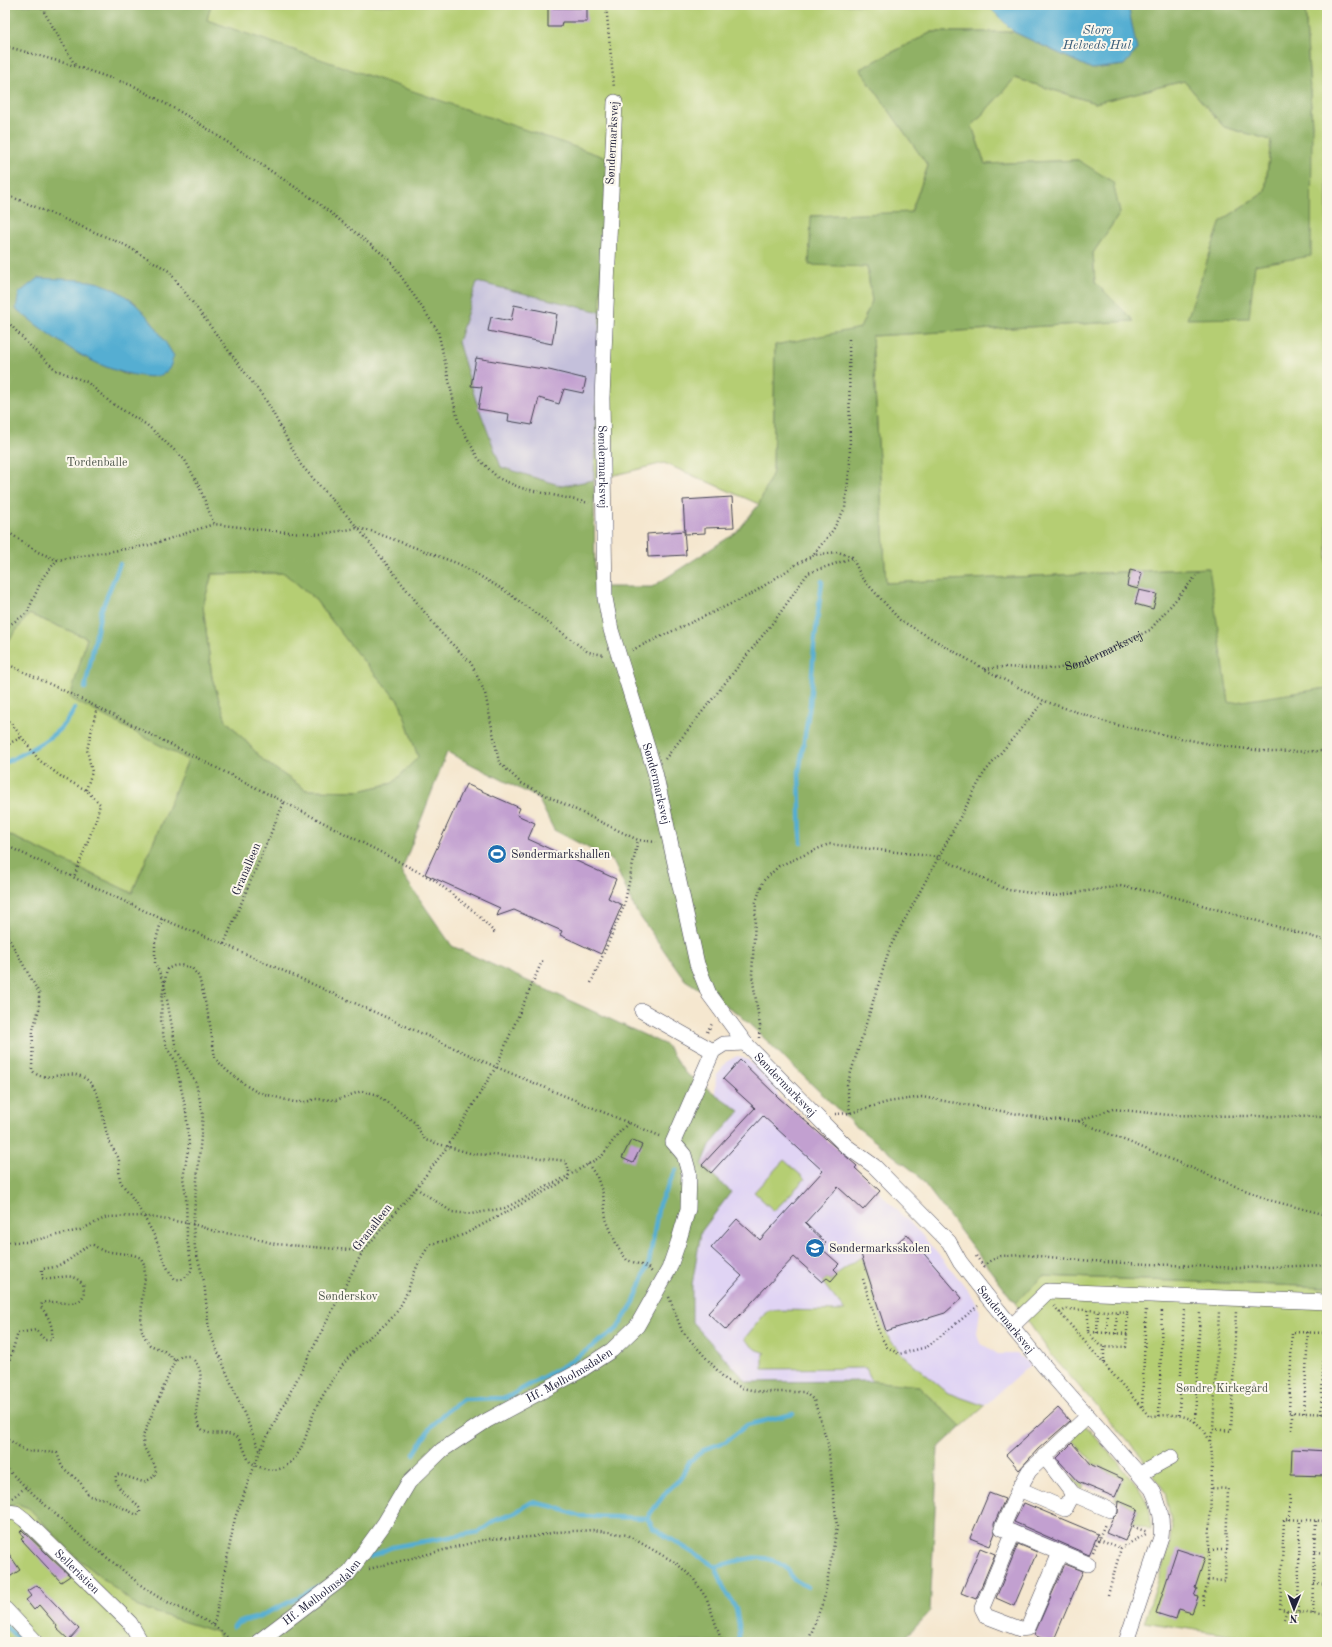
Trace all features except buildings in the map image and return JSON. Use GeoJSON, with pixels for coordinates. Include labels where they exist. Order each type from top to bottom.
{"type":"FeatureCollection","features":[{"type":"Feature","properties":{"kind":"street","name":"Søndermarksvej"},"geometry":{"type":"LineString","coordinates":[[615,102],[602,398],[605,598],[611,630],[655,772],[696,964],[709,994],[822,1122],[846,1146],[874,1166],[949,1242],[960,1262],[990,1300],[1088,1417],[1140,1474],[1155,1495],[1160,1507],[1162,1525],[1161,1537],[1126,1642]]}},
{"type":"Feature","properties":{"kind":"street"},"geometry":{"type":"LineString","coordinates":[[642,1011],[713,1051]]}},
{"type":"Feature","properties":{"kind":"street"},"geometry":{"type":"LineString","coordinates":[[673,1142],[713,1051],[724,1044],[752,1042]]}},
{"type":"Feature","properties":{"kind":"street","name":"Hf. Mølholmsdalen"},"geometry":{"type":"LineString","coordinates":[[258,1642],[348,1574],[384,1524],[409,1482],[442,1450],[486,1421],[578,1372],[612,1350],[637,1326],[662,1282],[678,1243],[688,1209],[690,1187],[689,1173],[684,1155],[673,1142]]}},
{"type":"Feature","properties":{"kind":"street"},"geometry":{"type":"LineString","coordinates":[[1012,1326],[1048,1291],[1327,1302]]}},
{"type":"Feature","properties":{"kind":"street"},"geometry":{"type":"LineString","coordinates":[[1088,1417],[1029,1471],[1019,1489],[1002,1528],[1088,1564]]}},
{"type":"Feature","properties":{"kind":"street"},"geometry":{"type":"LineString","coordinates":[[1044,1456],[1072,1494],[1110,1510]]}},
{"type":"Feature","properties":{"kind":"street"},"geometry":{"type":"LineString","coordinates":[[1140,1474],[1171,1457]]}},
{"type":"Feature","properties":{"kind":"street"},"geometry":{"type":"LineString","coordinates":[[1019,1489],[1065,1509],[1072,1494]]}},
{"type":"Feature","properties":{"kind":"street","name":"Selleristien"},"geometry":{"type":"LineString","coordinates":[[5,1513],[16,1513],[25,1520],[130,1622],[140,1642]]}},
{"type":"Feature","properties":{"kind":"street"},"geometry":{"type":"LineString","coordinates":[[1013,1533],[982,1608],[986,1616],[1020,1629],[1028,1628],[1060,1553]]}},
{"type":"Feature","properties":{"kind":"street"},"geometry":{"type":"LineString","coordinates":[[5,1609],[36,1642]]}},
{"type":"Feature","properties":{"kind":"path"},"geometry":{"type":"LineString","coordinates":[[40,5],[75,66]]}},
{"type":"Feature","properties":{"kind":"path","name":"Søndermarksvej"},"geometry":{"type":"LineString","coordinates":[[606,5],[615,102]]}},
{"type":"Feature","properties":{"kind":"path"},"geometry":{"type":"LineString","coordinates":[[5,46],[75,66],[134,86],[191,118],[313,199],[390,260],[438,331],[458,421],[478,458],[498,478],[521,488],[603,506]]}},
{"type":"Feature","properties":{"kind":"path"},"geometry":{"type":"LineString","coordinates":[[5,194],[125,245],[169,271],[268,402],[301,465],[358,528],[441,633],[471,663],[484,693],[499,762],[521,783],[638,840],[669,843]]}},
{"type":"Feature","properties":{"kind":"path"},"geometry":{"type":"LineString","coordinates":[[5,319],[34,350],[56,370],[87,382],[111,403],[147,425],[185,460],[199,486],[214,524]]}},
{"type":"Feature","properties":{"kind":"path"},"geometry":{"type":"LineString","coordinates":[[814,555],[833,530],[845,508],[850,462],[849,338]]}},
{"type":"Feature","properties":{"kind":"path"},"geometry":{"type":"LineString","coordinates":[[5,530],[38,552],[57,560],[150,545],[214,524],[274,531],[321,534],[358,528],[371,531],[458,564],[504,590],[588,652],[601,656],[620,655],[645,645],[750,595],[797,564],[814,555],[838,552],[852,557],[862,578],[900,620],[984,669],[1044,701],[1112,724],[1214,745],[1272,752],[1327,751]]}},
{"type":"Feature","properties":{"kind":"path"},"geometry":{"type":"LineString","coordinates":[[655,772],[778,616],[808,573],[852,557]]}},
{"type":"Feature","properties":{"kind":"path"},"geometry":{"type":"LineString","coordinates":[[5,628],[28,613],[42,577],[57,560]]}},
{"type":"Feature","properties":{"kind":"path","name":"Søndermarksvej"},"geometry":{"type":"LineString","coordinates":[[984,669],[1002,667],[1056,668],[1080,663],[1150,630],[1196,576]]}},
{"type":"Feature","properties":{"kind":"path"},"geometry":{"type":"LineString","coordinates":[[5,663],[97,707],[434,880],[476,913],[495,933]]}},
{"type":"Feature","properties":{"kind":"path"},"geometry":{"type":"LineString","coordinates":[[850,1113],[848,1085],[890,947],[984,773],[1044,701]]}},
{"type":"Feature","properties":{"kind":"path"},"geometry":{"type":"LineString","coordinates":[[86,790],[92,772],[87,750],[97,707]]}},
{"type":"Feature","properties":{"kind":"path"},"geometry":{"type":"LineString","coordinates":[[5,719],[11,723],[35,756],[63,778],[86,790],[100,804],[96,820],[74,877]]}},
{"type":"Feature","properties":{"kind":"path"},"geometry":{"type":"LineString","coordinates":[[5,751],[10,743],[22,737]]}},
{"type":"Feature","properties":{"kind":"path","name":"Granalleen"},"geometry":{"type":"LineString","coordinates":[[224,944],[284,802]]}},
{"type":"Feature","properties":{"kind":"path"},"geometry":{"type":"LineString","coordinates":[[590,983],[624,906],[638,840]]}},
{"type":"Feature","properties":{"kind":"path"},"geometry":{"type":"LineString","coordinates":[[752,1042],[760,1026],[752,975],[756,902],[762,881],[779,866],[829,844],[938,857],[1008,890],[1055,896],[1120,886],[1160,893],[1327,941]]}},
{"type":"Feature","properties":{"kind":"path"},"geometry":{"type":"LineString","coordinates":[[5,845],[162,919],[224,944],[496,1067],[629,1122],[673,1142]]}},
{"type":"Feature","properties":{"kind":"path"},"geometry":{"type":"LineString","coordinates":[[162,919],[155,943],[155,964],[164,983],[176,1049],[196,1083],[203,1114],[193,1224],[196,1248],[204,1281],[209,1332],[260,1451]]}},
{"type":"Feature","properties":{"kind":"path"},"geometry":{"type":"LineString","coordinates":[[5,934],[39,994],[39,1009],[33,1030],[32,1070],[36,1075],[40,1076],[49,1077],[61,1074],[80,1076],[90,1083],[100,1102],[110,1144],[119,1160],[120,1182],[143,1216],[153,1234],[170,1273],[175,1279],[181,1280],[189,1275],[192,1269],[186,1223],[186,1195],[184,1178],[189,1144],[188,1132],[183,1092],[175,1060],[168,1050],[164,1040],[161,1020],[164,983],[167,970],[174,966],[181,965],[192,968],[199,977],[209,1018],[215,1058],[226,1070],[256,1092],[294,1102],[315,1099],[336,1100],[362,1091],[375,1094],[414,1122],[426,1140],[473,1154],[533,1157],[566,1161],[569,1171],[568,1179],[524,1204],[449,1240],[431,1244],[417,1264],[402,1303],[394,1315],[359,1346],[347,1359],[316,1407],[300,1449],[288,1465],[272,1471],[255,1465],[246,1458],[239,1440],[235,1436],[208,1433],[203,1430],[197,1418],[197,1396],[201,1386],[200,1368],[188,1356],[182,1356],[175,1360],[143,1436],[144,1448],[155,1464],[156,1471],[152,1477],[143,1482],[119,1474],[116,1475],[115,1480],[117,1486],[140,1509],[137,1515],[105,1499],[89,1496],[80,1482],[62,1467],[57,1453],[26,1451],[5,1437]]}},
{"type":"Feature","properties":{"kind":"path","name":"Granalleen"},"geometry":{"type":"LineString","coordinates":[[214,1625],[236,1518],[260,1451],[363,1251],[416,1188],[447,1147],[496,1067],[543,959]]}},
{"type":"Feature","properties":{"kind":"path"},"geometry":{"type":"LineString","coordinates":[[822,1122],[830,1114],[850,1113],[888,1102],[922,1097],[1046,1119],[1078,1121],[1269,1200],[1327,1215]]}},
{"type":"Feature","properties":{"kind":"path"},"geometry":{"type":"LineString","coordinates":[[1078,1121],[1113,1109],[1169,1114],[1327,1117]]}},
{"type":"Feature","properties":{"kind":"path"},"geometry":{"type":"LineString","coordinates":[[416,1188],[452,1212],[472,1214],[505,1208],[568,1176],[602,1156],[629,1122]]}},
{"type":"Feature","properties":{"kind":"path"},"geometry":{"type":"LineString","coordinates":[[588,1164],[598,1177],[603,1194],[606,1219],[618,1248],[627,1260],[647,1267],[662,1282],[682,1331],[726,1380],[742,1388],[762,1392],[804,1392],[814,1400],[828,1444],[836,1527],[824,1599],[808,1642]]}},
{"type":"Feature","properties":{"kind":"path"},"geometry":{"type":"LineString","coordinates":[[5,1242],[26,1242],[80,1230],[107,1217],[143,1216],[193,1224],[217,1232],[247,1236],[275,1244],[363,1251]]}},
{"type":"Feature","properties":{"kind":"path"},"geometry":{"type":"LineString","coordinates":[[5,1374],[18,1333],[26,1330],[36,1330],[45,1340],[51,1340],[52,1333],[47,1315],[40,1307],[42,1303],[76,1303],[84,1294],[83,1284],[78,1279],[68,1276],[46,1279],[42,1278],[42,1269],[55,1267],[69,1260],[88,1245],[93,1245],[103,1251],[134,1255],[141,1258],[144,1264],[145,1277],[142,1298],[141,1328],[150,1345],[164,1351],[175,1360]]}},
{"type":"Feature","properties":{"kind":"path"},"geometry":{"type":"LineString","coordinates":[[972,1276],[988,1262],[1001,1256],[1026,1256],[1104,1262],[1240,1268],[1327,1265]]}},
{"type":"Feature","properties":{"kind":"path"},"geometry":{"type":"LineString","coordinates":[[863,1279],[880,1335],[887,1347],[898,1354],[927,1347],[975,1308],[990,1300]]}},
{"type":"Feature","properties":{"kind":"path"},"geometry":{"type":"LineString","coordinates":[[1044,1295],[1149,1416],[1179,1415],[1195,1422],[1202,1428],[1210,1442]]}},
{"type":"Feature","properties":{"kind":"path"},"geometry":{"type":"LineString","coordinates":[[1142,1407],[1146,1295]]}},
{"type":"Feature","properties":{"kind":"path"},"geometry":{"type":"LineString","coordinates":[[1159,1416],[1162,1296]]}},
{"type":"Feature","properties":{"kind":"path"},"geometry":{"type":"LineString","coordinates":[[1179,1415],[1185,1296]]}},
{"type":"Feature","properties":{"kind":"path"},"geometry":{"type":"LineString","coordinates":[[1195,1422],[1200,1297]]}},
{"type":"Feature","properties":{"kind":"path"},"geometry":{"type":"LineString","coordinates":[[1203,1605],[1208,1580],[1212,1457],[1210,1442],[1213,1429],[1219,1298]]}},
{"type":"Feature","properties":{"kind":"path"},"geometry":{"type":"LineString","coordinates":[[1213,1429],[1232,1431],[1236,1299]]}},
{"type":"Feature","properties":{"kind":"path"},"geometry":{"type":"LineString","coordinates":[[1088,1310],[1088,1332],[1100,1346],[1126,1346],[1127,1312]]}},
{"type":"Feature","properties":{"kind":"path"},"geometry":{"type":"LineString","coordinates":[[1097,1332],[1098,1311]]}},
{"type":"Feature","properties":{"kind":"path"},"geometry":{"type":"LineString","coordinates":[[1107,1333],[1108,1311]]}},
{"type":"Feature","properties":{"kind":"path"},"geometry":{"type":"LineString","coordinates":[[1116,1334],[1117,1311]]}},
{"type":"Feature","properties":{"kind":"path"},"geometry":{"type":"LineString","coordinates":[[1088,1332],[1127,1334]]}},
{"type":"Feature","properties":{"kind":"path"},"geometry":{"type":"LineString","coordinates":[[1292,1430],[1292,1413],[1289,1412],[1292,1332],[1326,1333],[1321,1414]]}},
{"type":"Feature","properties":{"kind":"path"},"geometry":{"type":"LineString","coordinates":[[1304,1413],[1308,1332]]}},
{"type":"Feature","properties":{"kind":"path"},"geometry":{"type":"LineString","coordinates":[[1104,1346],[1104,1364]]}},
{"type":"Feature","properties":{"kind":"path"},"geometry":{"type":"LineString","coordinates":[[1292,1413],[1327,1414]]}},
{"type":"Feature","properties":{"kind":"path"},"geometry":{"type":"LineString","coordinates":[[5,1467],[102,1554],[154,1595],[214,1625],[223,1631],[231,1642]]}},
{"type":"Feature","properties":{"kind":"path"},"geometry":{"type":"LineString","coordinates":[[11,1499],[26,1487]]}},
{"type":"Feature","properties":{"kind":"path"},"geometry":{"type":"LineString","coordinates":[[1208,1580],[1225,1582],[1228,1489],[1211,1488]]}},
{"type":"Feature","properties":{"kind":"path"},"geometry":{"type":"LineString","coordinates":[[1289,1520],[1290,1495]]}},
{"type":"Feature","properties":{"kind":"path"},"geometry":{"type":"LineString","coordinates":[[1088,1564],[1110,1510]]}},
{"type":"Feature","properties":{"kind":"path"},"geometry":{"type":"LineString","coordinates":[[1327,1521],[1284,1519],[1280,1609],[1327,1616]]}},
{"type":"Feature","properties":{"kind":"path"},"geometry":{"type":"LineString","coordinates":[[1298,1611],[1300,1520]]}},
{"type":"Feature","properties":{"kind":"path"},"geometry":{"type":"LineString","coordinates":[[1313,1614],[1316,1521]]}},
{"type":"Feature","properties":{"kind":"path"},"geometry":{"type":"LineString","coordinates":[[348,1574],[487,1539],[532,1537],[556,1532],[594,1530],[627,1535],[669,1559],[693,1578],[707,1599],[722,1642]]}},
{"type":"Feature","properties":{"kind":"path"},"geometry":{"type":"LineString","coordinates":[[1108,1595],[1121,1548],[1149,1532]]}},
{"type":"Feature","properties":{"kind":"path"},"geometry":{"type":"LineString","coordinates":[[1099,1539],[1121,1548]]}},
{"type":"Feature","properties":{"kind":"path"},"geometry":{"type":"LineString","coordinates":[[1209,1550],[1226,1550]]}},
{"type":"Feature","properties":{"kind":"path"},"geometry":{"type":"LineString","coordinates":[[1315,1552],[1327,1552]]}},
{"type":"Feature","properties":{"kind":"path"},"geometry":{"type":"LineString","coordinates":[[1314,1584],[1327,1585]]}},
{"type":"Feature","properties":{"kind":"path"},"geometry":{"type":"LineString","coordinates":[[1284,1619],[1287,1610]]}},
{"type":"Feature","properties":{"kind":"shaded area"},"geometry":{"type":"Polygon","coordinates":[[[476,281],[600,312],[594,480],[563,486],[501,467],[475,398],[458,342],[476,281]]]}},
{"type":"Feature","properties":{"kind":"shaded area","name":"Søndermarksskolen"},"geometry":{"type":"Polygon","coordinates":[[[737,1056],[748,1060],[776,1089],[779,1098],[920,1233],[960,1280],[973,1297],[980,1311],[977,1333],[980,1343],[998,1354],[1016,1354],[1031,1364],[961,1427],[919,1385],[872,1381],[747,1382],[692,1322],[692,1285],[701,1232],[731,1192],[702,1165],[710,1145],[740,1111],[715,1093],[716,1076],[726,1062],[737,1056]]]}},
{"type":"Feature","properties":{"kind":"green space","name":"Sønderskov"},"geometry":{"type":"Polygon","coordinates":[[[5,5],[211,5],[207,20],[607,158],[600,312],[477,282],[458,342],[475,398],[501,467],[562,486],[594,480],[595,587],[652,587],[737,532],[759,504],[773,472],[775,345],[860,328],[872,301],[867,267],[809,265],[811,216],[911,212],[928,166],[860,69],[932,32],[1014,32],[1092,69],[1124,65],[1136,50],[1129,10],[1122,5],[1305,5],[1312,126],[1311,256],[1255,265],[1249,318],[1187,319],[1221,221],[1265,192],[1271,140],[1224,127],[1184,81],[1095,103],[1015,78],[972,126],[985,164],[1078,160],[1113,182],[1120,213],[1093,253],[1095,282],[1134,321],[872,336],[886,583],[1209,568],[1229,703],[1327,688],[1327,1287],[1043,1276],[1015,1303],[917,1174],[853,1124],[739,1014],[685,980],[636,911],[613,861],[554,830],[538,798],[447,752],[401,872],[452,946],[666,1045],[685,1073],[740,1111],[710,1145],[702,1165],[731,1192],[701,1232],[692,1285],[692,1322],[747,1382],[872,1381],[919,1386],[961,1427],[938,1448],[930,1612],[901,1642],[221,1642],[217,1632],[138,1607],[74,1555],[29,1508],[18,1504],[5,1507],[5,833],[132,893],[188,760],[70,698],[87,638],[29,614],[5,645],[5,5]],[[38,278],[16,309],[80,355],[127,375],[136,303],[98,283],[38,278]],[[284,573],[212,574],[203,606],[212,678],[226,720],[264,761],[306,790],[359,791],[393,783],[418,757],[400,703],[355,651],[314,598],[284,573]]]}},
{"type":"Feature","properties":{"kind":"green space"},"geometry":{"type":"Polygon","coordinates":[[[211,5],[987,5],[1014,32],[932,32],[860,69],[928,166],[911,213],[811,216],[867,267],[872,301],[860,329],[775,345],[773,472],[759,504],[664,463],[594,480],[600,312],[206,19],[211,5]]]}},
{"type":"Feature","properties":{"kind":"green space"},"geometry":{"type":"Polygon","coordinates":[[[1305,5],[1327,5],[1327,688],[1229,704],[1208,568],[886,583],[872,336],[1134,321],[1095,282],[1093,253],[1120,213],[1078,160],[985,164],[972,126],[1015,78],[1095,103],[1184,81],[1224,127],[1271,140],[1265,192],[1221,221],[1246,253],[1312,126],[1305,5]]]}},
{"type":"Feature","properties":{"kind":"green space"},"geometry":{"type":"Polygon","coordinates":[[[284,573],[314,598],[355,651],[400,703],[418,757],[393,783],[359,791],[306,790],[264,761],[226,720],[212,678],[203,606],[212,574],[284,573]]]}},
{"type":"Feature","properties":{"kind":"green space"},"geometry":{"type":"Polygon","coordinates":[[[29,614],[87,638],[71,698],[188,760],[132,893],[5,833],[5,645],[29,614]]]}},
{"type":"Feature","properties":{"kind":"green space"},"geometry":{"type":"Polygon","coordinates":[[[784,1160],[805,1179],[774,1211],[754,1192],[784,1160]]]}},
{"type":"Feature","properties":{"kind":"green space"},"geometry":{"type":"Polygon","coordinates":[[[861,1257],[889,1339],[904,1356],[948,1393],[985,1406],[961,1427],[919,1386],[872,1381],[866,1368],[763,1369],[763,1355],[766,1353],[755,1349],[744,1339],[768,1310],[845,1311],[822,1282],[827,1278],[831,1281],[838,1273],[861,1257]]]}},
{"type":"Feature","properties":{"kind":"green space","name":"Søndre Kirkegård"},"geometry":{"type":"Polygon","coordinates":[[[1042,1276],[1327,1287],[1327,1642],[1274,1642],[1144,1622],[1169,1548],[1172,1527],[1165,1492],[1141,1456],[1053,1357],[1015,1303],[1042,1276]]]}},
{"type":"Feature","properties":{"kind":"green space"},"geometry":{"type":"Polygon","coordinates":[[[1085,1425],[1134,1481],[1146,1500],[1151,1518],[1151,1530],[1133,1523],[1138,1509],[1115,1499],[1123,1477],[1102,1470],[1103,1468],[1093,1464],[1082,1489],[1072,1480],[1092,1461],[1071,1438],[1085,1425]]]}},
{"type":"Feature","properties":{"kind":"green space"},"geometry":{"type":"Polygon","coordinates":[[[18,1504],[29,1508],[74,1555],[138,1607],[217,1632],[221,1642],[5,1642],[5,1507],[18,1504]]]}},
{"type":"Feature","properties":{"kind":"water","name":"Store Helveds Hul"},"geometry":{"type":"Polygon","coordinates":[[[987,5],[1122,5],[1129,10],[1137,50],[1124,65],[1092,69],[1014,32],[987,5]]]}},
{"type":"Feature","properties":{"kind":"water"},"geometry":{"type":"Polygon","coordinates":[[[38,278],[78,280],[99,283],[124,295],[144,312],[174,356],[169,369],[165,373],[155,376],[124,373],[91,360],[74,351],[44,331],[16,309],[19,293],[38,278]]]}},
{"type":"Feature","properties":{"kind":"waterway"},"geometry":{"type":"LineString","coordinates":[[85,688],[101,611],[120,564]]}},
{"type":"Feature","properties":{"kind":"waterway"},"geometry":{"type":"LineString","coordinates":[[801,843],[799,772],[810,704],[814,646],[822,581]]}},
{"type":"Feature","properties":{"kind":"waterway"},"geometry":{"type":"LineString","coordinates":[[5,763],[35,747],[54,734],[69,718],[75,708]]}},
{"type":"Feature","properties":{"kind":"waterway"},"geometry":{"type":"LineString","coordinates":[[414,1454],[430,1428],[443,1414],[463,1399],[506,1398],[570,1362],[617,1329],[634,1302],[649,1262],[659,1204],[676,1170]]}},
{"type":"Feature","properties":{"kind":"waterway"},"geometry":{"type":"LineString","coordinates":[[647,1518],[667,1491],[679,1480],[690,1461],[705,1449],[725,1442],[747,1425],[793,1414]]}},
{"type":"Feature","properties":{"kind":"waterway"},"geometry":{"type":"LineString","coordinates":[[370,1557],[392,1547],[479,1532],[496,1520],[514,1513],[532,1502],[555,1507],[579,1516],[647,1518],[653,1528],[716,1567],[743,1559],[769,1559],[785,1567],[794,1579],[808,1587]]}},
{"type":"Feature","properties":{"kind":"waterway"},"geometry":{"type":"LineString","coordinates":[[716,1567],[723,1586],[736,1609],[739,1625],[739,1642]]}},
{"type":"Feature","properties":{"kind":"waterway"},"geometry":{"type":"LineString","coordinates":[[233,1627],[245,1620],[258,1617],[282,1606],[319,1586]]}},
{"type":"Feature","properties":{"kind":"waterway"},"geometry":{"type":"LineString","coordinates":[[5,1626],[23,1642]]}},
{"type":"Feature","properties":{"kind":"place","name":"Søndermarkshallen"},"geometry":{"type":"Point","coordinates":[497,854]}},
{"type":"Feature","properties":{"kind":"place","name":"Søndermarksskolen"},"geometry":{"type":"Point","coordinates":[815,1248]}},
{"type":"Feature","properties":{"kind":"park label","name":"Tordenballe"},"geometry":{"type":"Point","coordinates":[97,462]}}]}
